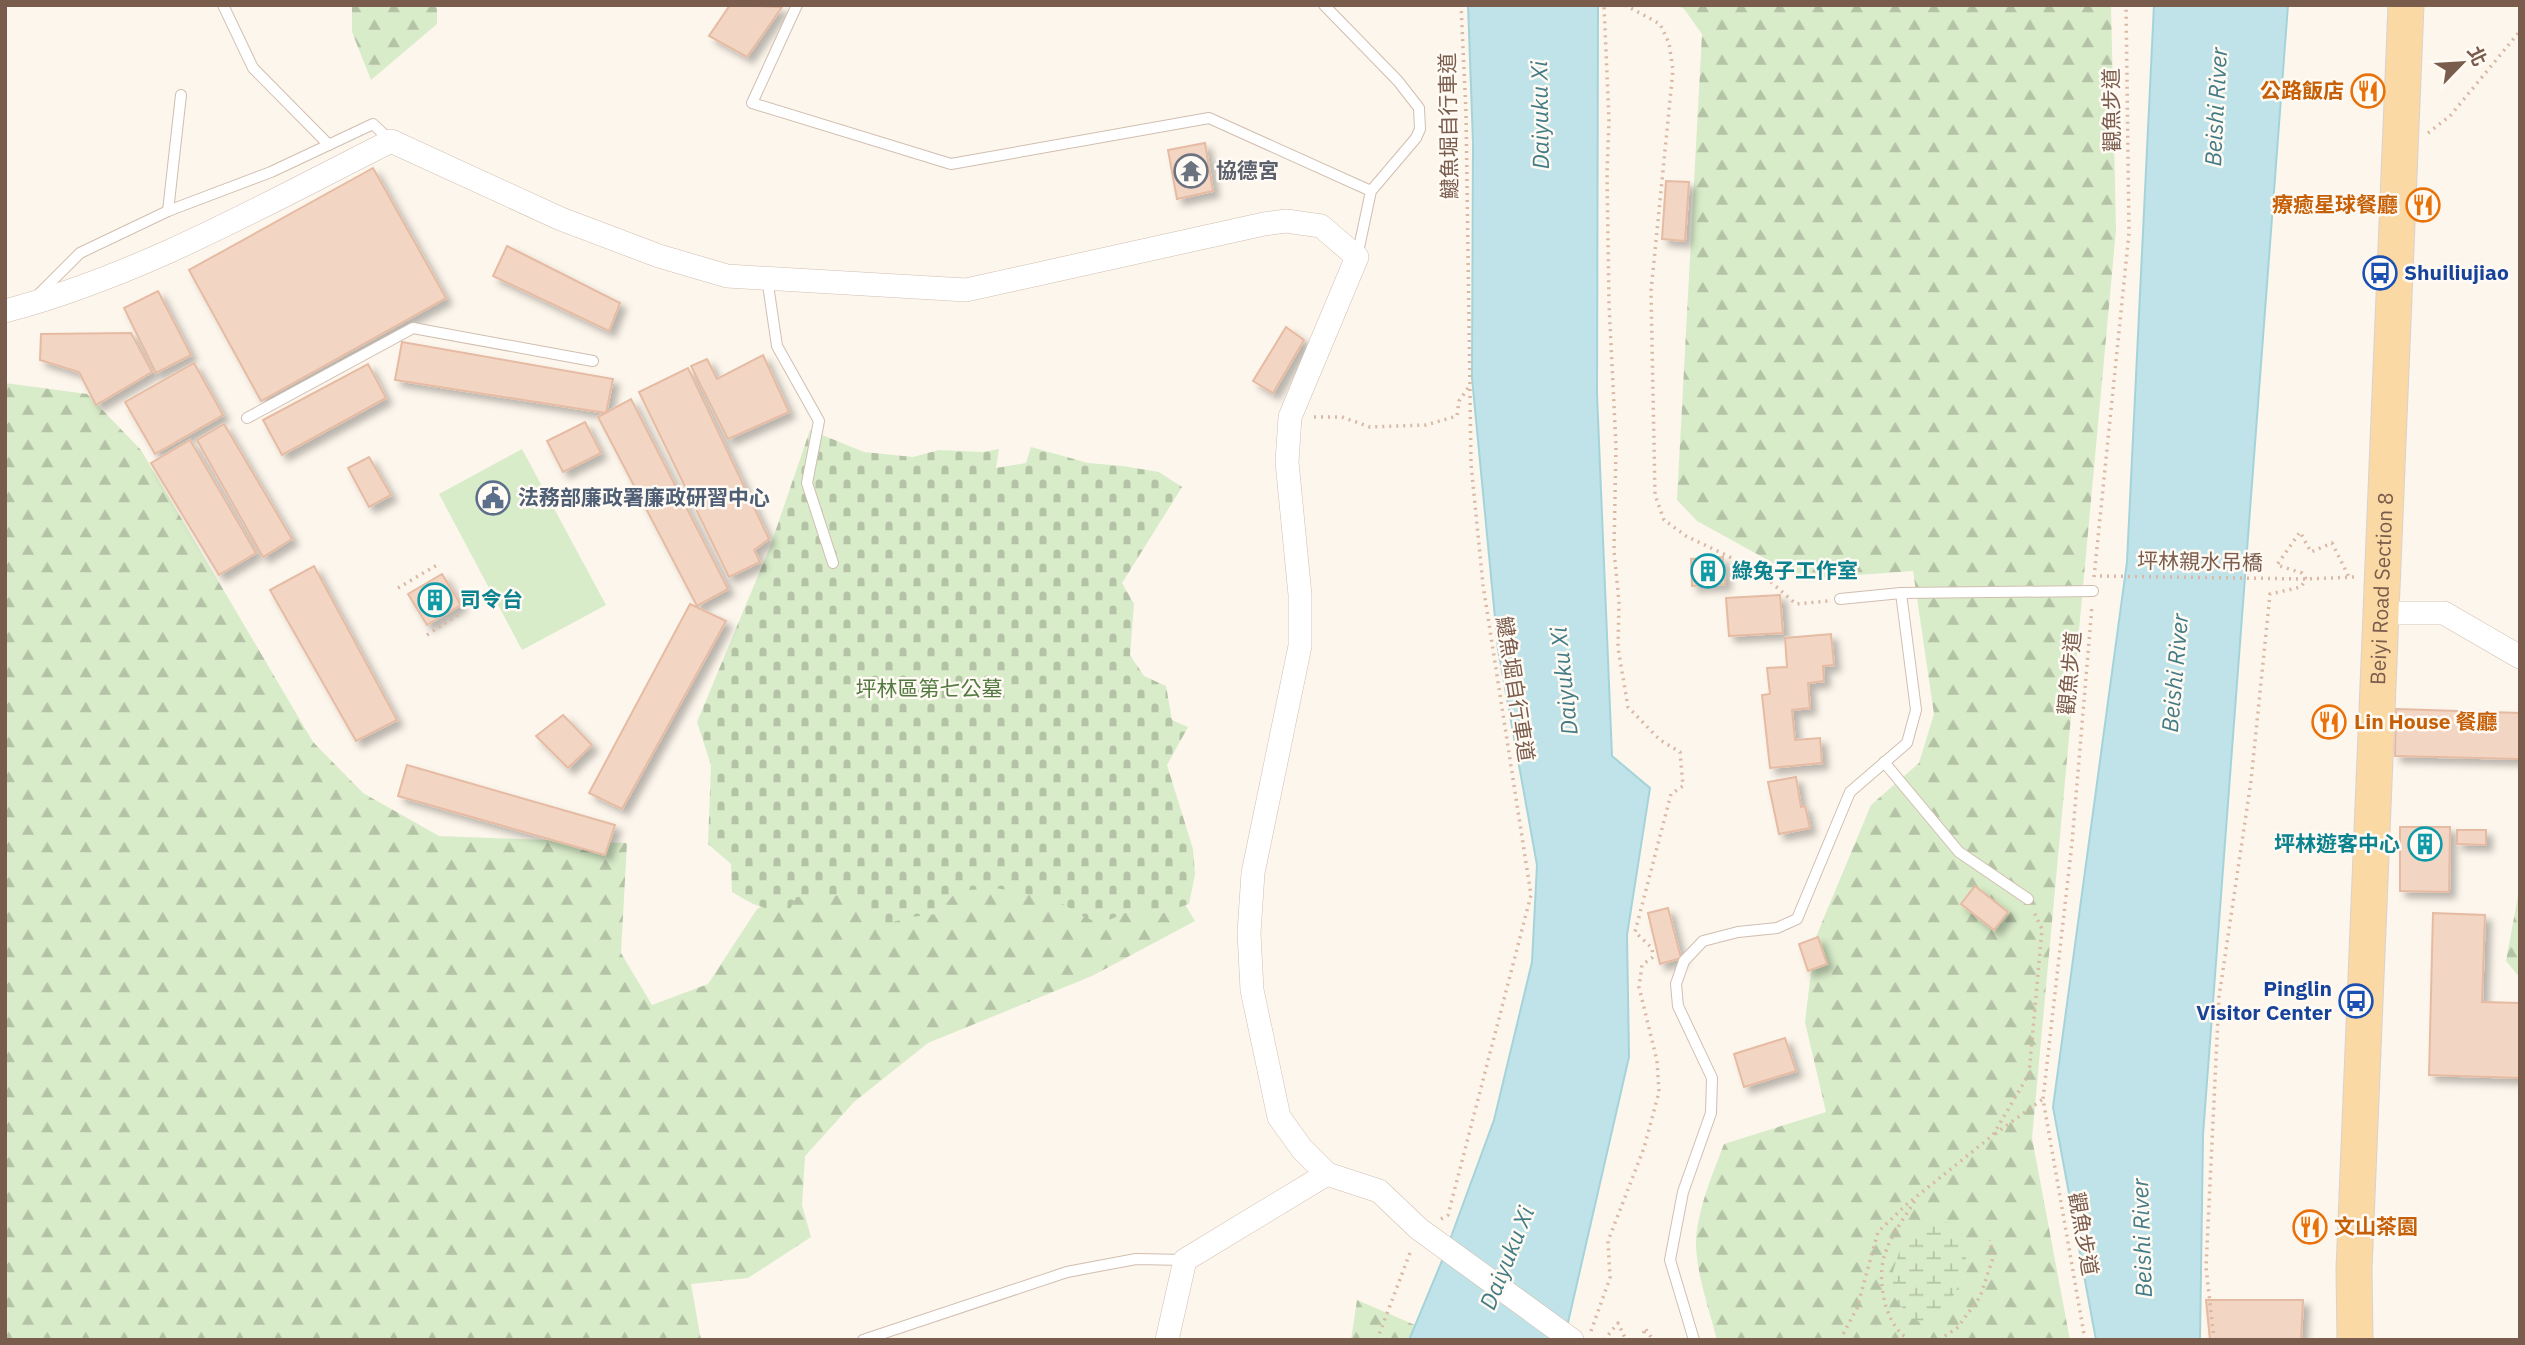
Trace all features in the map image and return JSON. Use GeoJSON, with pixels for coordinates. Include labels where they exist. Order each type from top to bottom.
{"type":"FeatureCollection","features":[{"type":"Feature","properties":{"kind":"main road","name":"Beiyi Road Section 8"},"geometry":{"type":"LineString","coordinates":[[2355,1340],[2354,1269],[2379,613],[2366,577],[2399,153],[2406,5]]}},
{"type":"Feature","properties":{"kind":"street"},"geometry":{"type":"LineString","coordinates":[[16,308],[155,259],[391,141],[561,219],[659,256],[727,276],[966,290],[1264,224],[1286,221],[1321,226],[1357,257],[1290,417],[1287,462],[1300,595],[1300,646],[1254,873],[1249,933],[1252,990],[1279,1117],[1302,1149],[1326,1174],[1379,1191],[1419,1229],[1572,1340]]}},
{"type":"Feature","properties":{"kind":"street"},"geometry":{"type":"LineString","coordinates":[[2379,613],[2444,613],[2520,657]]}},
{"type":"Feature","properties":{"kind":"street"},"geometry":{"type":"LineString","coordinates":[[1167,1340],[1185,1260],[1326,1174]]}},
{"type":"Feature","properties":{"kind":"lane"},"geometry":{"type":"LineString","coordinates":[[223,5],[253,68],[329,145]]}},
{"type":"Feature","properties":{"kind":"lane"},"geometry":{"type":"LineString","coordinates":[[797,5],[752,103],[951,164],[1209,118],[1370,191]]}},
{"type":"Feature","properties":{"kind":"lane"},"geometry":{"type":"LineString","coordinates":[[1324,5],[1398,81],[1419,108],[1420,129],[1416,138],[1370,191],[1357,257]]}},
{"type":"Feature","properties":{"kind":"lane"},"geometry":{"type":"LineString","coordinates":[[168,211],[181,95]]}},
{"type":"Feature","properties":{"kind":"lane"},"geometry":{"type":"LineString","coordinates":[[16,308],[80,253],[168,211],[271,172],[373,124],[391,141]]}},
{"type":"Feature","properties":{"kind":"lane"},"geometry":{"type":"LineString","coordinates":[[767,278],[777,346],[819,421],[807,484],[833,563]]}},
{"type":"Feature","properties":{"kind":"lane"},"geometry":{"type":"LineString","coordinates":[[247,418],[413,328],[593,361]]}},
{"type":"Feature","properties":{"kind":"lane"},"geometry":{"type":"LineString","coordinates":[[1840,599],[1901,593],[2093,591]]}},
{"type":"Feature","properties":{"kind":"lane"},"geometry":{"type":"LineString","coordinates":[[1694,1340],[1670,1260],[1683,1192],[1711,1113],[1712,1078],[1678,1006],[1676,984],[1684,961],[1703,941],[1738,932],[1777,928],[1797,919],[1850,792],[1907,743],[1916,710],[1901,593]]}},
{"type":"Feature","properties":{"kind":"lane"},"geometry":{"type":"LineString","coordinates":[[1884,762],[1959,852],[2028,899]]}},
{"type":"Feature","properties":{"kind":"lane"},"geometry":{"type":"LineString","coordinates":[[863,1340],[1067,1272],[1136,1259],[1185,1260]]}},
{"type":"Feature","properties":{"kind":"path","name":"𩻸魚堀自行車道"},"geometry":{"type":"LineString","coordinates":[[1419,1229],[1448,1215],[1531,895],[1483,585],[1471,464],[1466,112],[1461,5]]}},
{"type":"Feature","properties":{"kind":"path"},"geometry":{"type":"LineString","coordinates":[[1588,1340],[1611,1278],[1608,1241],[1644,1147],[1659,1092],[1657,1061],[1639,987],[1642,965],[1653,957],[1652,948],[1635,932],[1671,794],[1683,786],[1679,752],[1660,740],[1628,707],[1618,648],[1619,602],[1614,551],[1616,446],[1609,304],[1609,120],[1604,5]]}},
{"type":"Feature","properties":{"kind":"path"},"geometry":{"type":"LineString","coordinates":[[1625,5],[1660,24],[1669,43],[1673,70],[1651,291],[1655,495],[1664,520],[1686,536],[1757,570],[1796,604],[1840,599]]}},
{"type":"Feature","properties":{"kind":"path","name":"觀魚步道"},"geometry":{"type":"LineString","coordinates":[[2085,1340],[2043,1099],[2072,844],[2094,576],[2129,233],[2126,5]]}},
{"type":"Feature","properties":{"kind":"path"},"geometry":{"type":"LineString","coordinates":[[2399,153],[2451,116],[2520,31]]}},
{"type":"Feature","properties":{"kind":"path"},"geometry":{"type":"LineString","coordinates":[[1290,417],[1342,417],[1370,427],[1426,425],[1458,416],[1459,401],[1470,386]]}},
{"type":"Feature","properties":{"kind":"path"},"geometry":{"type":"LineString","coordinates":[[2214,1340],[2206,1267],[2219,997],[2251,781],[2270,594],[2301,587],[2306,579],[2302,573],[2277,565],[2300,532],[2311,552],[2332,543],[2366,577]]}},
{"type":"Feature","properties":{"kind":"path"},"geometry":{"type":"LineString","coordinates":[[398,588],[437,565]]}},
{"type":"Feature","properties":{"kind":"path","name":"坪林親水吊橋"},"geometry":{"type":"LineString","coordinates":[[2094,576],[2306,579],[2366,577]]}},
{"type":"Feature","properties":{"kind":"path"},"geometry":{"type":"LineString","coordinates":[[427,635],[462,612]]}},
{"type":"Feature","properties":{"kind":"path"},"geometry":{"type":"LineString","coordinates":[[1993,1135],[2029,1074],[2042,929],[2028,899]]}},
{"type":"Feature","properties":{"kind":"path"},"geometry":{"type":"LineString","coordinates":[[1840,1340],[1857,1308],[1878,1232],[1919,1194],[2043,1099]]}},
{"type":"Feature","properties":{"kind":"path"},"geometry":{"type":"LineString","coordinates":[[1910,1340],[1901,1335],[1889,1314],[1881,1285],[1884,1257],[1919,1194]]}},
{"type":"Feature","properties":{"kind":"path"},"geometry":{"type":"LineString","coordinates":[[1377,1340],[1419,1229]]}},
{"type":"Feature","properties":{"kind":"path"},"geometry":{"type":"LineString","coordinates":[[1939,1340],[1957,1328],[1980,1297],[1993,1258],[1990,1240]]}},
{"type":"Feature","properties":{"kind":"path"},"geometry":{"type":"LineString","coordinates":[[1604,1340],[1618,1323],[1626,1340]]}},
{"type":"Feature","properties":{"kind":"path"},"geometry":{"type":"LineString","coordinates":[[1642,1340],[1645,1328],[1653,1340]]}},
{"type":"Feature","properties":{"kind":"green space"},"geometry":{"type":"Polygon","coordinates":[[[352,5],[437,5],[437,24],[371,80],[352,32],[352,5]]]}},
{"type":"Feature","properties":{"kind":"green space"},"geometry":{"type":"Polygon","coordinates":[[[1677,5],[2111,5],[2116,230],[2032,1138],[2070,1340],[1717,1340],[1701,1280],[1696,1244],[1699,1219],[1710,1180],[1724,1144],[1826,1112],[1805,1022],[1815,939],[1871,805],[1919,763],[1934,714],[1913,571],[1802,579],[1697,521],[1677,500],[1702,34],[1684,9],[1677,5]]]}},
{"type":"Feature","properties":{"kind":"green space"},"geometry":{"type":"Polygon","coordinates":[[[5,383],[87,394],[141,450],[313,742],[363,793],[439,836],[627,843],[621,953],[652,1005],[708,984],[757,909],[838,858],[1178,893],[1195,921],[1092,976],[928,1043],[854,1102],[805,1156],[802,1205],[811,1237],[748,1278],[691,1284],[701,1340],[5,1340],[5,383]]]}},
{"type":"Feature","properties":{"kind":"green space","name":"坪林區第七公墓"},"geometry":{"type":"Polygon","coordinates":[[[810,430],[864,452],[913,457],[939,450],[983,452],[999,449],[996,468],[1026,463],[1031,447],[1088,463],[1159,472],[1182,487],[1122,583],[1134,604],[1130,655],[1144,676],[1166,686],[1172,720],[1188,727],[1167,765],[1193,849],[1195,874],[1189,904],[1163,913],[1125,913],[1102,923],[1086,918],[1056,900],[996,888],[957,891],[937,914],[886,924],[863,909],[852,895],[796,897],[787,915],[753,904],[732,892],[731,864],[708,844],[711,765],[697,722],[770,547],[810,430]]]}},
{"type":"Feature","properties":{"kind":"green space"},"geometry":{"type":"Polygon","coordinates":[[[522,449],[606,605],[522,650],[439,494],[522,449]]]}},
{"type":"Feature","properties":{"kind":"green space"},"geometry":{"type":"Polygon","coordinates":[[[2520,885],[2520,978],[2506,961],[2520,885]]]}},
{"type":"Feature","properties":{"kind":"green space"},"geometry":{"type":"Polygon","coordinates":[[[1924,1221],[1959,1223],[1966,1260],[1958,1287],[1939,1320],[1922,1322],[1910,1318],[1893,1295],[1893,1271],[1901,1247],[1924,1221]]]}},
{"type":"Feature","properties":{"kind":"green space"},"geometry":{"type":"Polygon","coordinates":[[[1357,1300],[1415,1325],[1409,1340],[1351,1340],[1357,1300]]]}},
{"type":"Feature","properties":{"kind":"water","name":"Daiyuku Xi"},"geometry":{"type":"Polygon","coordinates":[[[1468,5],[1598,5],[1597,394],[1612,756],[1650,788],[1627,935],[1629,1057],[1564,1340],[1409,1340],[1444,1256],[1494,1120],[1532,962],[1537,865],[1498,649],[1472,378],[1473,142],[1468,5]]]}},
{"type":"Feature","properties":{"kind":"water","name":"Beishi River"},"geometry":{"type":"Polygon","coordinates":[[[2154,5],[2288,5],[2203,1135],[2200,1340],[2096,1340],[2053,1107],[2127,562],[2154,5]]]}},
{"type":"Feature","properties":{"kind":"building"},"geometry":{"type":"Polygon","coordinates":[[[730,5],[782,7],[747,57],[709,36],[730,5]]]}},
{"type":"Feature","properties":{"kind":"building","name":"協德宮"},"geometry":{"type":"Polygon","coordinates":[[[1205,143],[1213,191],[1177,199],[1168,150],[1205,143]]]}},
{"type":"Feature","properties":{"kind":"building"},"geometry":{"type":"Polygon","coordinates":[[[373,168],[446,298],[261,401],[189,270],[373,168]]]}},
{"type":"Feature","properties":{"kind":"building"},"geometry":{"type":"Polygon","coordinates":[[[1666,181],[1689,182],[1685,241],[1662,239],[1666,181]]]}},
{"type":"Feature","properties":{"kind":"building"},"geometry":{"type":"Polygon","coordinates":[[[507,246],[620,303],[609,331],[493,276],[507,246]]]}},
{"type":"Feature","properties":{"kind":"building"},"geometry":{"type":"Polygon","coordinates":[[[158,291],[191,355],[156,373],[124,308],[158,291]]]}},
{"type":"Feature","properties":{"kind":"building"},"geometry":{"type":"Polygon","coordinates":[[[1286,327],[1304,340],[1273,393],[1253,381],[1286,327]]]}},
{"type":"Feature","properties":{"kind":"building"},"geometry":{"type":"Polygon","coordinates":[[[131,333],[152,372],[96,405],[79,372],[40,360],[41,334],[131,333]]]}},
{"type":"Feature","properties":{"kind":"building"},"geometry":{"type":"Polygon","coordinates":[[[402,342],[613,379],[606,413],[395,380],[402,342]]]}},
{"type":"Feature","properties":{"kind":"building"},"geometry":{"type":"Polygon","coordinates":[[[763,355],[789,412],[728,439],[691,366],[707,359],[717,379],[763,355]]]}},
{"type":"Feature","properties":{"kind":"building"},"geometry":{"type":"Polygon","coordinates":[[[194,363],[223,415],[155,454],[125,402],[194,363]]]}},
{"type":"Feature","properties":{"kind":"building"},"geometry":{"type":"Polygon","coordinates":[[[368,364],[386,398],[282,455],[263,420],[368,364]]]}},
{"type":"Feature","properties":{"kind":"building"},"geometry":{"type":"Polygon","coordinates":[[[688,368],[769,539],[754,550],[760,562],[729,577],[639,392],[688,368]]]}},
{"type":"Feature","properties":{"kind":"building"},"geometry":{"type":"Polygon","coordinates":[[[631,399],[728,589],[697,606],[598,417],[631,399]]]}},
{"type":"Feature","properties":{"kind":"building"},"geometry":{"type":"Polygon","coordinates":[[[585,422],[601,453],[563,472],[547,441],[585,422]]]}},
{"type":"Feature","properties":{"kind":"building"},"geometry":{"type":"Polygon","coordinates":[[[224,424],[292,539],[263,557],[197,440],[224,424]]]}},
{"type":"Feature","properties":{"kind":"building"},"geometry":{"type":"Polygon","coordinates":[[[190,440],[256,553],[219,575],[151,463],[190,440]]]}},
{"type":"Feature","properties":{"kind":"building"},"geometry":{"type":"Polygon","coordinates":[[[369,457],[391,495],[369,507],[348,468],[369,457]]]}},
{"type":"Feature","properties":{"kind":"building","name":"綠兔子工作室"},"geometry":{"type":"Polygon","coordinates":[[[1723,557],[1725,584],[1692,586],[1691,559],[1723,557]]]}},
{"type":"Feature","properties":{"kind":"building"},"geometry":{"type":"Polygon","coordinates":[[[314,566],[397,720],[356,741],[270,590],[314,566]]]}},
{"type":"Feature","properties":{"kind":"building","name":"司令台"},"geometry":{"type":"Polygon","coordinates":[[[442,574],[461,605],[427,625],[408,594],[442,574]]]}},
{"type":"Feature","properties":{"kind":"building"},"geometry":{"type":"Polygon","coordinates":[[[1780,595],[1783,633],[1729,636],[1726,598],[1780,595]]]}},
{"type":"Feature","properties":{"kind":"building"},"geometry":{"type":"Polygon","coordinates":[[[690,604],[726,621],[622,809],[589,793],[690,604]]]}},
{"type":"Feature","properties":{"kind":"building"},"geometry":{"type":"Polygon","coordinates":[[[1831,634],[1834,665],[1823,666],[1824,681],[1808,683],[1810,708],[1792,710],[1795,740],[1820,738],[1822,763],[1770,768],[1762,695],[1770,694],[1767,668],[1787,667],[1785,638],[1831,634]]]}},
{"type":"Feature","properties":{"kind":"building"},"geometry":{"type":"Polygon","coordinates":[[[2396,709],[2520,713],[2520,759],[2395,756],[2396,709]]]}},
{"type":"Feature","properties":{"kind":"building"},"geometry":{"type":"Polygon","coordinates":[[[563,715],[592,745],[568,768],[536,736],[563,715]]]}},
{"type":"Feature","properties":{"kind":"building"},"geometry":{"type":"Polygon","coordinates":[[[407,765],[615,825],[605,855],[398,796],[407,765]]]}},
{"type":"Feature","properties":{"kind":"building"},"geometry":{"type":"Polygon","coordinates":[[[1796,777],[1801,807],[1805,806],[1810,828],[1779,834],[1768,782],[1796,777]]]}},
{"type":"Feature","properties":{"kind":"building","name":"坪林遊客中心"},"geometry":{"type":"Polygon","coordinates":[[[2400,827],[2450,827],[2449,892],[2400,891],[2400,827]]]}},
{"type":"Feature","properties":{"kind":"building"},"geometry":{"type":"Polygon","coordinates":[[[2457,830],[2486,830],[2486,845],[2457,844],[2457,830]]]}},
{"type":"Feature","properties":{"kind":"building"},"geometry":{"type":"Polygon","coordinates":[[[1975,886],[2008,912],[1994,930],[1961,904],[1975,886]]]}},
{"type":"Feature","properties":{"kind":"building"},"geometry":{"type":"Polygon","coordinates":[[[1668,908],[1681,958],[1660,964],[1648,913],[1668,908]]]}},
{"type":"Feature","properties":{"kind":"building"},"geometry":{"type":"Polygon","coordinates":[[[2433,913],[2485,915],[2482,1002],[2520,1003],[2520,1078],[2429,1075],[2433,913]]]}},
{"type":"Feature","properties":{"kind":"building"},"geometry":{"type":"Polygon","coordinates":[[[1818,937],[1827,964],[1808,971],[1799,944],[1818,937]]]}},
{"type":"Feature","properties":{"kind":"building"},"geometry":{"type":"Polygon","coordinates":[[[1785,1038],[1796,1071],[1744,1087],[1734,1054],[1785,1038]]]}},
{"type":"Feature","properties":{"kind":"building"},"geometry":{"type":"Polygon","coordinates":[[[2206,1300],[2303,1300],[2301,1340],[2210,1340],[2206,1300]]]}},
{"type":"Feature","properties":{"kind":"place","name":"公路飯店"},"geometry":{"type":"Point","coordinates":[2368,91]}},
{"type":"Feature","properties":{"kind":"place","name":"協德宮"},"geometry":{"type":"Point","coordinates":[1191,171]}},
{"type":"Feature","properties":{"kind":"place","name":"療癒星球餐廳"},"geometry":{"type":"Point","coordinates":[2423,205]}},
{"type":"Feature","properties":{"kind":"place","name":"Shuiliujiao"},"geometry":{"type":"Point","coordinates":[2380,273]}},
{"type":"Feature","properties":{"kind":"place","name":"法務部廉政署廉政研習中心"},"geometry":{"type":"Point","coordinates":[493,498]}},
{"type":"Feature","properties":{"kind":"place","name":"綠兔子工作室"},"geometry":{"type":"Point","coordinates":[1708,571]}},
{"type":"Feature","properties":{"kind":"place","name":"司令台"},"geometry":{"type":"Point","coordinates":[435,600]}},
{"type":"Feature","properties":{"kind":"place","name":"Lin House 餐廳"},"geometry":{"type":"Point","coordinates":[2329,722]}},
{"type":"Feature","properties":{"kind":"place","name":"坪林遊客中心"},"geometry":{"type":"Point","coordinates":[2425,844]}},
{"type":"Feature","properties":{"kind":"place","name":"Pinglin Visitor Center"},"geometry":{"type":"Point","coordinates":[2356,1001]}},
{"type":"Feature","properties":{"kind":"place","name":"文山茶園"},"geometry":{"type":"Point","coordinates":[2310,1227]}}]}
